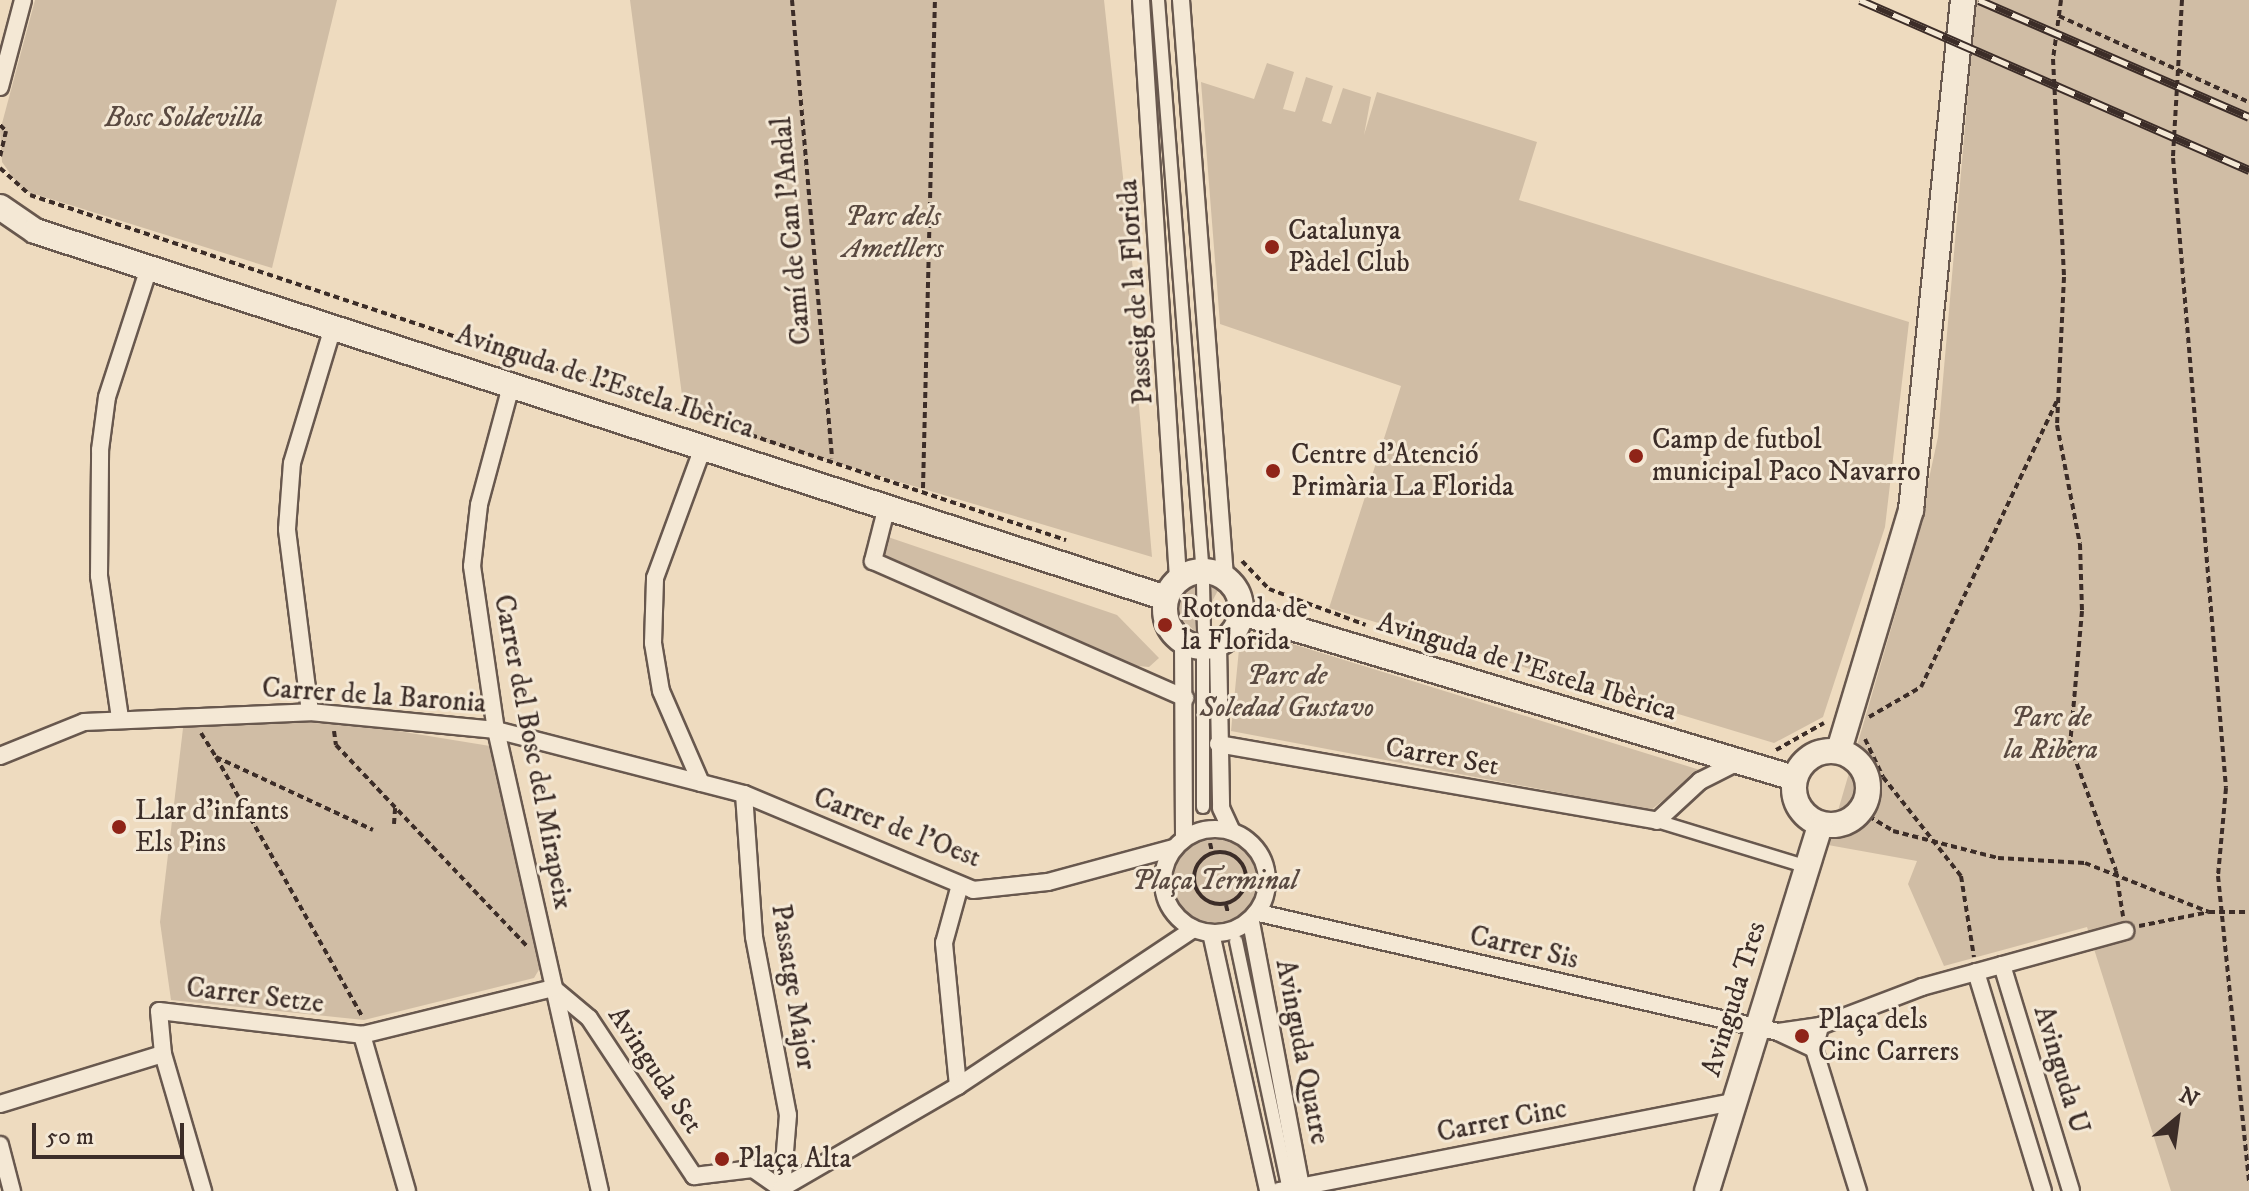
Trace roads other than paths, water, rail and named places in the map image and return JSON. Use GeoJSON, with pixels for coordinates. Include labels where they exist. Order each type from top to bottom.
{"type":"FeatureCollection","features":[{"type":"Feature","properties":{"kind":"main road"},"geometry":{"type":"LineString","coordinates":[[1839,750],[1854,719],[1911,510],[1963,0]]}},
{"type":"Feature","properties":{"kind":"main road","name":"Avinguda de l'Estela Ibèrica"},"geometry":{"type":"LineString","coordinates":[[0,207],[12,228],[334,324],[511,386],[704,445],[887,506],[1172,589]]}},
{"type":"Feature","properties":{"kind":"main road"},"geometry":{"type":"LineString","coordinates":[[1202,571],[1214,580],[1242,613],[1202,643],[1166,618],[1172,589],[1202,571]]}},
{"type":"Feature","properties":{"kind":"main road","name":"Avinguda de l'Estela Ibèrica"},"geometry":{"type":"LineString","coordinates":[[1242,613],[1794,778]]}},
{"type":"Feature","properties":{"kind":"main road"},"geometry":{"type":"LineString","coordinates":[[1839,750],[1860,763],[1869,786],[1860,811],[1843,824],[1820,825],[1797,806],[1794,778],[1811,755],[1839,750]]}},
{"type":"Feature","properties":{"kind":"main road","name":"Avinguda Tres"},"geometry":{"type":"LineString","coordinates":[[1707,1191],[1734,1102],[1767,1030],[1812,868],[1820,825]]}},
{"type":"Feature","properties":{"kind":"street"},"geometry":{"type":"LineString","coordinates":[[0,87],[23,0]]}},
{"type":"Feature","properties":{"kind":"street","name":"Passeig de la Florida"},"geometry":{"type":"LineString","coordinates":[[1141,0],[1172,589]]}},
{"type":"Feature","properties":{"kind":"street","name":"Passeig de la Florida"},"geometry":{"type":"LineString","coordinates":[[1158,0],[1202,563]]}},
{"type":"Feature","properties":{"kind":"street"},"geometry":{"type":"LineString","coordinates":[[1181,0],[1219,548],[1202,643],[1185,698],[1179,843],[1164,891],[1193,929],[1211,933],[1255,918],[1266,877],[1260,857],[1232,832],[1221,808],[1218,744],[1202,643]]}},
{"type":"Feature","properties":{"kind":"street"},"geometry":{"type":"LineString","coordinates":[[120,718],[99,576],[100,450],[107,397],[149,268]]}},
{"type":"Feature","properties":{"kind":"street"},"geometry":{"type":"LineString","coordinates":[[310,712],[287,529],[292,463],[334,324]]}},
{"type":"Feature","properties":{"kind":"street","name":"Carrer del Bosc del Mirapeix"},"geometry":{"type":"LineString","coordinates":[[511,386],[479,505],[472,566],[496,730],[600,1191]]}},
{"type":"Feature","properties":{"kind":"street"},"geometry":{"type":"LineString","coordinates":[[701,783],[661,691],[653,643],[655,578],[704,445]]}},
{"type":"Feature","properties":{"kind":"street"},"geometry":{"type":"LineString","coordinates":[[887,506],[873,561],[1185,698]]}},
{"type":"Feature","properties":{"kind":"street"},"geometry":{"type":"LineString","coordinates":[[1202,643],[1203,807]]}},
{"type":"Feature","properties":{"kind":"street","name":"Carrer de la Baronia"},"geometry":{"type":"LineString","coordinates":[[0,756],[84,722],[120,718],[310,712],[496,730],[744,794]]}},
{"type":"Feature","properties":{"kind":"street","name":"Carrer Set"},"geometry":{"type":"LineString","coordinates":[[1218,744],[1657,821],[1812,868]]}},
{"type":"Feature","properties":{"kind":"street"},"geometry":{"type":"LineString","coordinates":[[1657,821],[1700,781],[1738,762]]}},
{"type":"Feature","properties":{"kind":"street","name":"Carrer de l'Oest"},"geometry":{"type":"LineString","coordinates":[[744,794],[960,885],[1048,882],[1179,843]]}},
{"type":"Feature","properties":{"kind":"street","name":"Passatge Major"},"geometry":{"type":"LineString","coordinates":[[744,794],[754,937],[788,1115],[783,1190]]}},
{"type":"Feature","properties":{"kind":"street"},"geometry":{"type":"LineString","coordinates":[[1179,843],[1207,829],[1232,832]]}},
{"type":"Feature","properties":{"kind":"street"},"geometry":{"type":"LineString","coordinates":[[958,1086],[944,943],[960,885]]}},
{"type":"Feature","properties":{"kind":"street","name":"Carrer Sis"},"geometry":{"type":"LineString","coordinates":[[1255,918],[1767,1030]]}},
{"type":"Feature","properties":{"kind":"street","name":"Avinguda Quatre"},"geometry":{"type":"LineString","coordinates":[[1255,918],[1292,1190]]}},
{"type":"Feature","properties":{"kind":"street"},"geometry":{"type":"LineString","coordinates":[[692,1183],[753,1169],[783,1190],[958,1086],[1193,929]]}},
{"type":"Feature","properties":{"kind":"street"},"geometry":{"type":"LineString","coordinates":[[1767,1030],[1820,1026],[1976,972],[2125,931]]}},
{"type":"Feature","properties":{"kind":"street"},"geometry":{"type":"LineString","coordinates":[[1211,933],[1268,1191]]}},
{"type":"Feature","properties":{"kind":"street","name":"Avinguda Quatre"},"geometry":{"type":"LineString","coordinates":[[1236,941],[1292,1190]]}},
{"type":"Feature","properties":{"kind":"street","name":"Avinguda U"},"geometry":{"type":"LineString","coordinates":[[2002,965],[2071,1191]]}},
{"type":"Feature","properties":{"kind":"street","name":"Avinguda U"},"geometry":{"type":"LineString","coordinates":[[1976,972],[2043,1191]]}},
{"type":"Feature","properties":{"kind":"street","name":"Carrer Setze"},"geometry":{"type":"LineString","coordinates":[[163,1054],[159,1011],[363,1027],[553,988]]}},
{"type":"Feature","properties":{"kind":"street","name":"Avinguda Set"},"geometry":{"type":"LineString","coordinates":[[553,988],[589,1018],[692,1183]]}},
{"type":"Feature","properties":{"kind":"street"},"geometry":{"type":"LineString","coordinates":[[1820,1026],[1814,1049],[1858,1191]]}},
{"type":"Feature","properties":{"kind":"street"},"geometry":{"type":"LineString","coordinates":[[363,1027],[407,1191]]}},
{"type":"Feature","properties":{"kind":"street"},"geometry":{"type":"LineString","coordinates":[[1767,1030],[1814,1049]]}},
{"type":"Feature","properties":{"kind":"street"},"geometry":{"type":"LineString","coordinates":[[0,1104],[163,1054],[203,1191]]}},
{"type":"Feature","properties":{"kind":"street","name":"Carrer Cinc"},"geometry":{"type":"LineString","coordinates":[[1292,1190],[1734,1102]]}},
{"type":"Feature","properties":{"kind":"street"},"geometry":{"type":"LineString","coordinates":[[0,1145],[12,1191]]}},
{"type":"Feature","properties":{"kind":"railway"},"geometry":{"type":"LineString","coordinates":[[1860,0],[2249,170]]}},
{"type":"Feature","properties":{"kind":"railway"},"geometry":{"type":"LineString","coordinates":[[1979,0],[2249,117]]}},
{"type":"Feature","properties":{"kind":"place","name":"Catalunya Pàdel Club"},"geometry":{"type":"Point","coordinates":[1272,247]}},
{"type":"Feature","properties":{"kind":"place","name":"Camp de futbol municipal Paco Navarro"},"geometry":{"type":"Point","coordinates":[1636,456]}},
{"type":"Feature","properties":{"kind":"place","name":"Centre d'Atenció Primària La Florida"},"geometry":{"type":"Point","coordinates":[1273,471]}},
{"type":"Feature","properties":{"kind":"place","name":"Rotonda de la Florida"},"geometry":{"type":"Point","coordinates":[1165,625]}},
{"type":"Feature","properties":{"kind":"place","name":"Llar d'infants Els Pins"},"geometry":{"type":"Point","coordinates":[119,827]}},
{"type":"Feature","properties":{"kind":"place","name":"Plaça dels Cinc Carrers"},"geometry":{"type":"Point","coordinates":[1802,1036]}},
{"type":"Feature","properties":{"kind":"place","name":"Plaça Alta"},"geometry":{"type":"Point","coordinates":[722,1159]}},
{"type":"Feature","properties":{"kind":"park label","name":"Bosc Soldevilla"},"geometry":{"type":"Point","coordinates":[184,118]}},
{"type":"Feature","properties":{"kind":"park label","name":"Parc dels Ametllers"},"geometry":{"type":"Point","coordinates":[893,233]}},
{"type":"Feature","properties":{"kind":"park label","name":"Parc de Soledad Gustavo"},"geometry":{"type":"Point","coordinates":[1287,692]}},
{"type":"Feature","properties":{"kind":"park label","name":"Parc de la Ribera"},"geometry":{"type":"Point","coordinates":[2051,734]}},
{"type":"Feature","properties":{"kind":"park label","name":"Plaça Terminal"},"geometry":{"type":"Point","coordinates":[1215,881]}}]}
